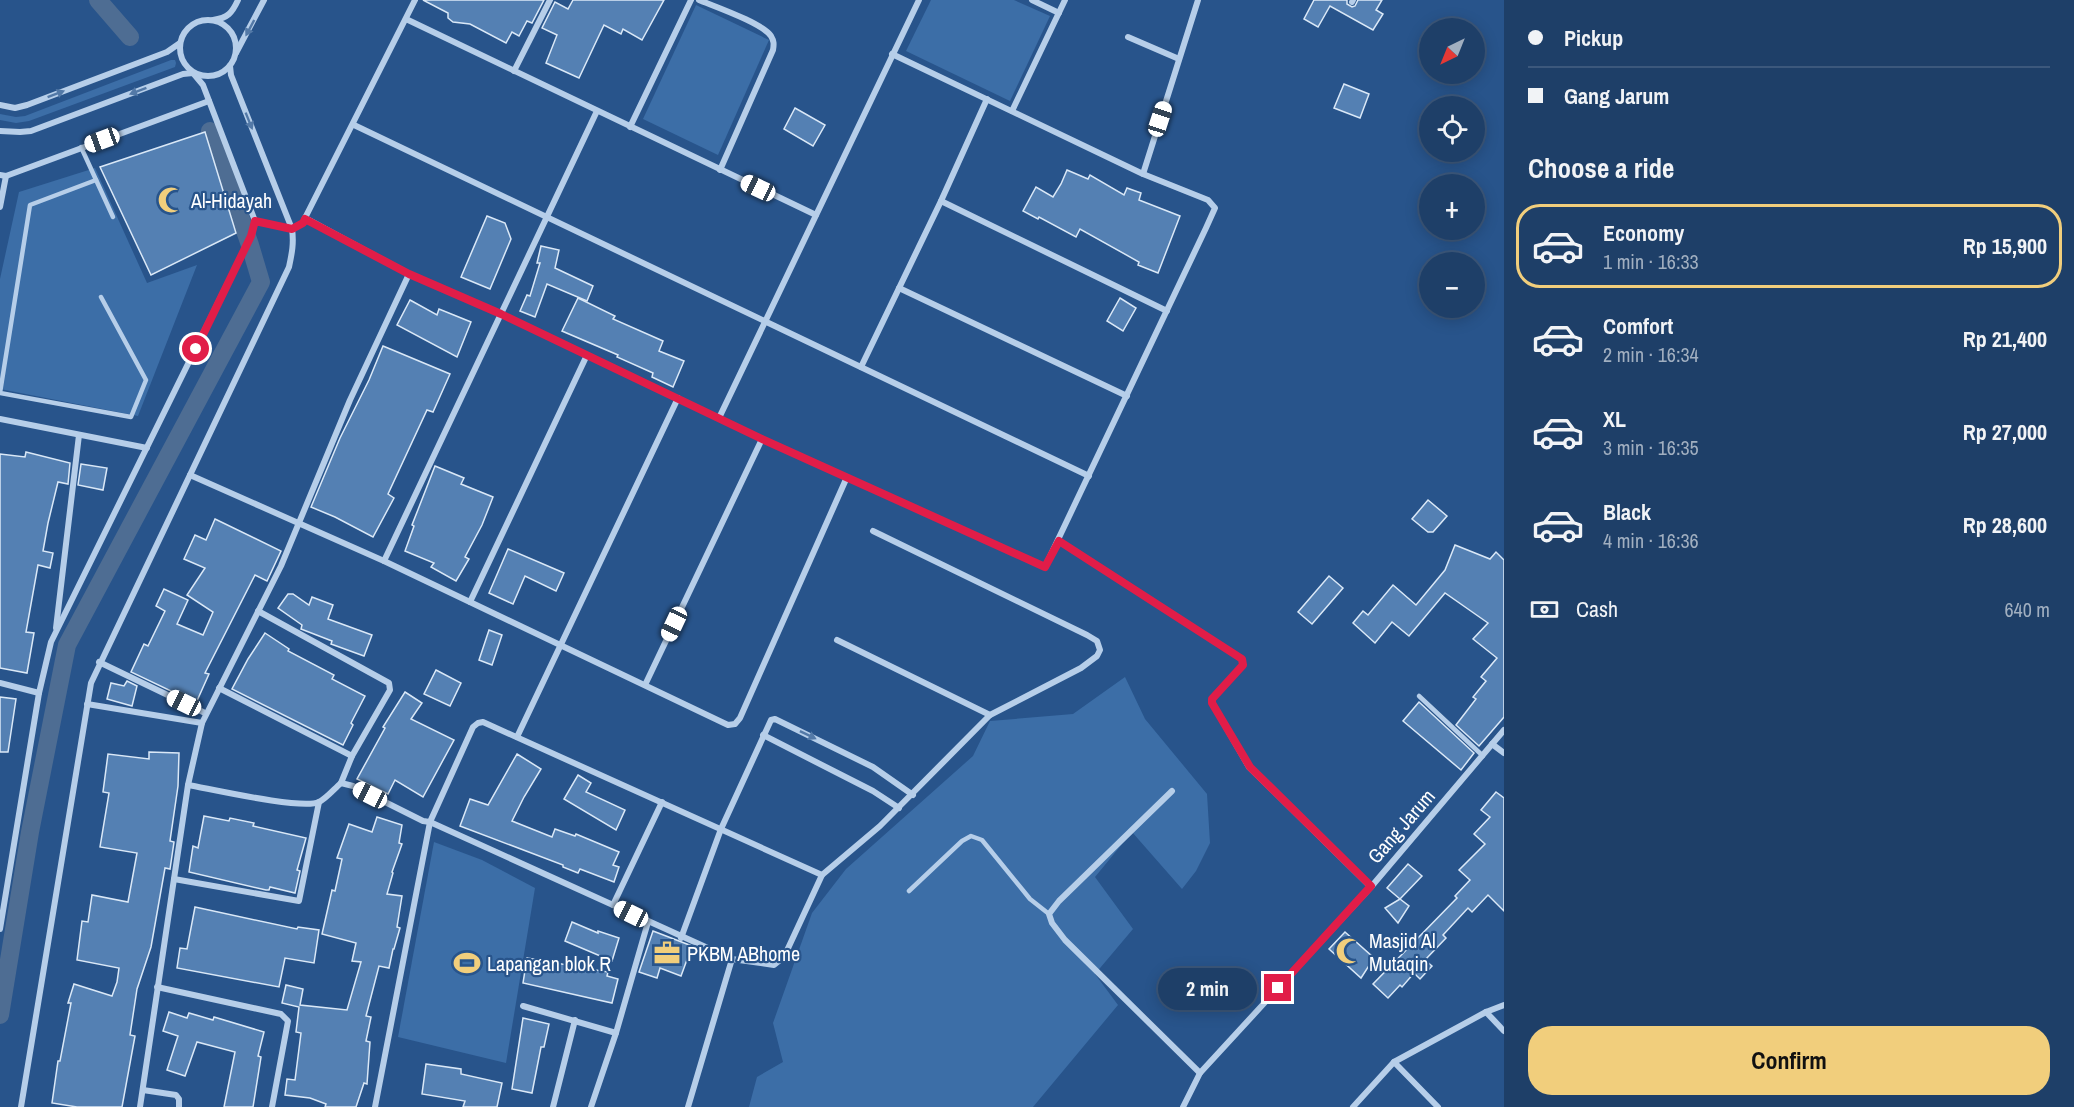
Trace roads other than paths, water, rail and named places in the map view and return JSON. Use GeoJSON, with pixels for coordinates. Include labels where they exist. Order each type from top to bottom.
{"type":"FeatureCollection","features":[{"type":"Feature","properties":{"kind":"street"},"geometry":{"type":"LineString","coordinates":[[0,928],[48,651],[251,236],[255,221],[203,85],[181,59],[180,43],[184,32],[190,25],[199,21],[224,18],[230,14],[238,0]]}},
{"type":"Feature","properties":{"kind":"street"},"geometry":{"type":"LineString","coordinates":[[0,131],[31,131],[183,74],[193,73],[212,77],[221,74],[230,66],[264,0]]}},
{"type":"Feature","properties":{"kind":"street"},"geometry":{"type":"LineString","coordinates":[[255,221],[292,229],[303,223],[416,0]]}},
{"type":"Feature","properties":{"kind":"street"},"geometry":{"type":"LineString","coordinates":[[514,71],[550,0]]}},
{"type":"Feature","properties":{"kind":"street"},"geometry":{"type":"LineString","coordinates":[[630,127],[691,0]]}},
{"type":"Feature","properties":{"kind":"street"},"geometry":{"type":"LineString","coordinates":[[699,0],[757,25],[770,33],[774,39],[773,50],[720,170]]}},
{"type":"Feature","properties":{"kind":"street"},"geometry":{"type":"LineString","coordinates":[[720,418],[919,0]]}},
{"type":"Feature","properties":{"kind":"street"},"geometry":{"type":"LineString","coordinates":[[1032,0],[1059,13]]}},
{"type":"Feature","properties":{"kind":"street"},"geometry":{"type":"LineString","coordinates":[[1012,111],[1065,0]]}},
{"type":"Feature","properties":{"kind":"street"},"geometry":{"type":"LineString","coordinates":[[1143,174],[1198,0]]}},
{"type":"Feature","properties":{"kind":"street"},"geometry":{"type":"LineString","coordinates":[[406,19],[816,215]]}},
{"type":"Feature","properties":{"kind":"street"},"geometry":{"type":"LineString","coordinates":[[213,21],[225,26],[232,33],[235,55]]}},
{"type":"Feature","properties":{"kind":"street"},"geometry":{"type":"LineString","coordinates":[[1128,37],[1179,60]]}},
{"type":"Feature","properties":{"kind":"street"},"geometry":{"type":"LineString","coordinates":[[0,105],[15,108],[27,105],[167,52],[180,43]]}},
{"type":"Feature","properties":{"kind":"street"},"geometry":{"type":"LineString","coordinates":[[305,219],[409,274],[501,314],[762,439],[1045,567],[1215,208],[1208,200],[1143,174],[892,54]]}},
{"type":"Feature","properties":{"kind":"street"},"geometry":{"type":"LineString","coordinates":[[21,1107],[91,683],[289,267],[294,242],[292,229],[231,75],[230,66]]}},
{"type":"Feature","properties":{"kind":"street"},"geometry":{"type":"LineString","coordinates":[[861,366],[941,201],[987,99]]}},
{"type":"Feature","properties":{"kind":"street"},"geometry":{"type":"LineString","coordinates":[[0,207],[3,175],[209,101]]}},
{"type":"Feature","properties":{"kind":"street"},"geometry":{"type":"LineString","coordinates":[[384,561],[597,111]]}},
{"type":"Feature","properties":{"kind":"street"},"geometry":{"type":"LineString","coordinates":[[354,125],[1089,476]]}},
{"type":"Feature","properties":{"kind":"street"},"geometry":{"type":"LineString","coordinates":[[941,201],[1167,311]]}},
{"type":"Feature","properties":{"kind":"street"},"geometry":{"type":"LineString","coordinates":[[140,1107],[188,785],[205,713],[281,566],[350,400],[409,274]]}},
{"type":"Feature","properties":{"kind":"street"},"geometry":{"type":"LineString","coordinates":[[899,288],[1127,396]]}},
{"type":"Feature","properties":{"kind":"street"},"geometry":{"type":"LineString","coordinates":[[470,602],[587,355]]}},
{"type":"Feature","properties":{"kind":"street"},"geometry":{"type":"LineString","coordinates":[[517,737],[678,398]]}},
{"type":"Feature","properties":{"kind":"street"},"geometry":{"type":"LineString","coordinates":[[0,419],[147,448]]}},
{"type":"Feature","properties":{"kind":"street"},"geometry":{"type":"LineString","coordinates":[[56,632],[79,435]]}},
{"type":"Feature","properties":{"kind":"street"},"geometry":{"type":"LineString","coordinates":[[645,685],[762,439]]}},
{"type":"Feature","properties":{"kind":"street"},"geometry":{"type":"LineString","coordinates":[[190,475],[298,521],[728,725],[735,724],[740,718],[847,477]]}},
{"type":"Feature","properties":{"kind":"street"},"geometry":{"type":"LineString","coordinates":[[341,783],[353,786],[423,821],[430,822],[614,905],[681,938],[732,959],[768,965],[780,962],[822,875],[900,808],[990,715],[1090,663],[1100,650],[1100,645],[1087,635],[873,531]]}},
{"type":"Feature","properties":{"kind":"street"},"geometry":{"type":"LineString","coordinates":[[1059,541],[1242,659],[1243,665],[1212,699],[1212,703],[1250,767],[1371,886]]}},
{"type":"Feature","properties":{"kind":"street"},"geometry":{"type":"LineString","coordinates":[[188,785],[277,801],[309,804],[319,802],[341,783],[352,756],[390,690],[389,682],[258,611]]}},
{"type":"Feature","properties":{"kind":"street"},"geometry":{"type":"LineString","coordinates":[[837,640],[990,715]]}},
{"type":"Feature","properties":{"kind":"street"},"geometry":{"type":"LineString","coordinates":[[99,663],[205,713]]}},
{"type":"Feature","properties":{"kind":"street"},"geometry":{"type":"LineString","coordinates":[[0,683],[39,693]]}},
{"type":"Feature","properties":{"kind":"street"},"geometry":{"type":"LineString","coordinates":[[219,688],[352,756]]}},
{"type":"Feature","properties":{"kind":"street"},"geometry":{"type":"LineString","coordinates":[[87,704],[202,723]]}},
{"type":"Feature","properties":{"kind":"street"},"geometry":{"type":"LineString","coordinates":[[681,938],[721,829],[769,722],[775,719],[873,767],[913,795]]}},
{"type":"Feature","properties":{"kind":"street"},"geometry":{"type":"LineString","coordinates":[[375,1107],[430,822],[473,727],[478,723],[483,722],[517,737],[822,875]]}},
{"type":"Feature","properties":{"kind":"street","name":"Gang Jarum"},"geometry":{"type":"LineString","coordinates":[[1183,1107],[1200,1073],[1371,886],[1504,730]]}},
{"type":"Feature","properties":{"kind":"street"},"geometry":{"type":"LineString","coordinates":[[763,735],[873,791],[900,808]]}},
{"type":"Feature","properties":{"kind":"street"},"geometry":{"type":"LineString","coordinates":[[1492,744],[1504,753]]}},
{"type":"Feature","properties":{"kind":"street"},"geometry":{"type":"LineString","coordinates":[[1172,791],[1059,901],[1049,914],[1065,940],[1200,1073]]}},
{"type":"Feature","properties":{"kind":"street"},"geometry":{"type":"LineString","coordinates":[[174,879],[299,901],[319,802]]}},
{"type":"Feature","properties":{"kind":"street"},"geometry":{"type":"LineString","coordinates":[[614,905],[662,802]]}},
{"type":"Feature","properties":{"kind":"street"},"geometry":{"type":"LineString","coordinates":[[591,1107],[616,1033],[648,922]]}},
{"type":"Feature","properties":{"kind":"street"},"geometry":{"type":"LineString","coordinates":[[688,1107],[732,959]]}},
{"type":"Feature","properties":{"kind":"street"},"geometry":{"type":"LineString","coordinates":[[157,987],[281,1014],[285,1017],[288,1022],[272,1107]]}},
{"type":"Feature","properties":{"kind":"street"},"geometry":{"type":"LineString","coordinates":[[1353,1107],[1394,1062],[1485,1012],[1504,1005]]}},
{"type":"Feature","properties":{"kind":"street"},"geometry":{"type":"LineString","coordinates":[[523,1006],[616,1033]]}},
{"type":"Feature","properties":{"kind":"street"},"geometry":{"type":"LineString","coordinates":[[1485,1012],[1504,1031]]}},
{"type":"Feature","properties":{"kind":"street"},"geometry":{"type":"LineString","coordinates":[[553,1107],[575,1020]]}},
{"type":"Feature","properties":{"kind":"street"},"geometry":{"type":"LineString","coordinates":[[1394,1062],[1438,1107]]}},
{"type":"Feature","properties":{"kind":"street"},"geometry":{"type":"LineString","coordinates":[[143,1090],[176,1095],[179,1099],[179,1107]]}},
{"type":"Feature","properties":{"kind":"lane"},"geometry":{"type":"LineString","coordinates":[[81,147],[113,217]]}},
{"type":"Feature","properties":{"kind":"lane"},"geometry":{"type":"LineString","coordinates":[[96,180],[30,205],[0,393],[131,417],[146,380],[101,297]]}},
{"type":"Feature","properties":{"kind":"lane"},"geometry":{"type":"LineString","coordinates":[[1419,696],[1483,756]]}},
{"type":"Feature","properties":{"kind":"lane"},"geometry":{"type":"LineString","coordinates":[[909,891],[962,841],[971,836],[982,840],[1030,899],[1049,914]]}},
{"type":"Feature","properties":{"kind":"waterway"},"geometry":{"type":"LineString","coordinates":[[98,0],[130,37]]}},
{"type":"Feature","properties":{"kind":"waterway"},"geometry":{"type":"LineString","coordinates":[[0,1015],[30,832],[67,645],[261,282],[210,131]]}},
{"type":"Feature","properties":{"kind":"waterway"},"geometry":{"type":"LineString","coordinates":[[0,965],[8,967]]}},
{"type":"Feature","properties":{"kind":"place","name":"Al-Hidayah"},"geometry":{"type":"Point","coordinates":[171,200]}},
{"type":"Feature","properties":{"kind":"place","name":"Masjid Al Mutaqin"},"geometry":{"type":"Point","coordinates":[1349,951]}},
{"type":"Feature","properties":{"kind":"place","name":"PKBM ABhome"},"geometry":{"type":"Point","coordinates":[667,953]}},
{"type":"Feature","properties":{"kind":"place","name":"Lapangan blok R"},"geometry":{"type":"Point","coordinates":[467,963]}}]}
